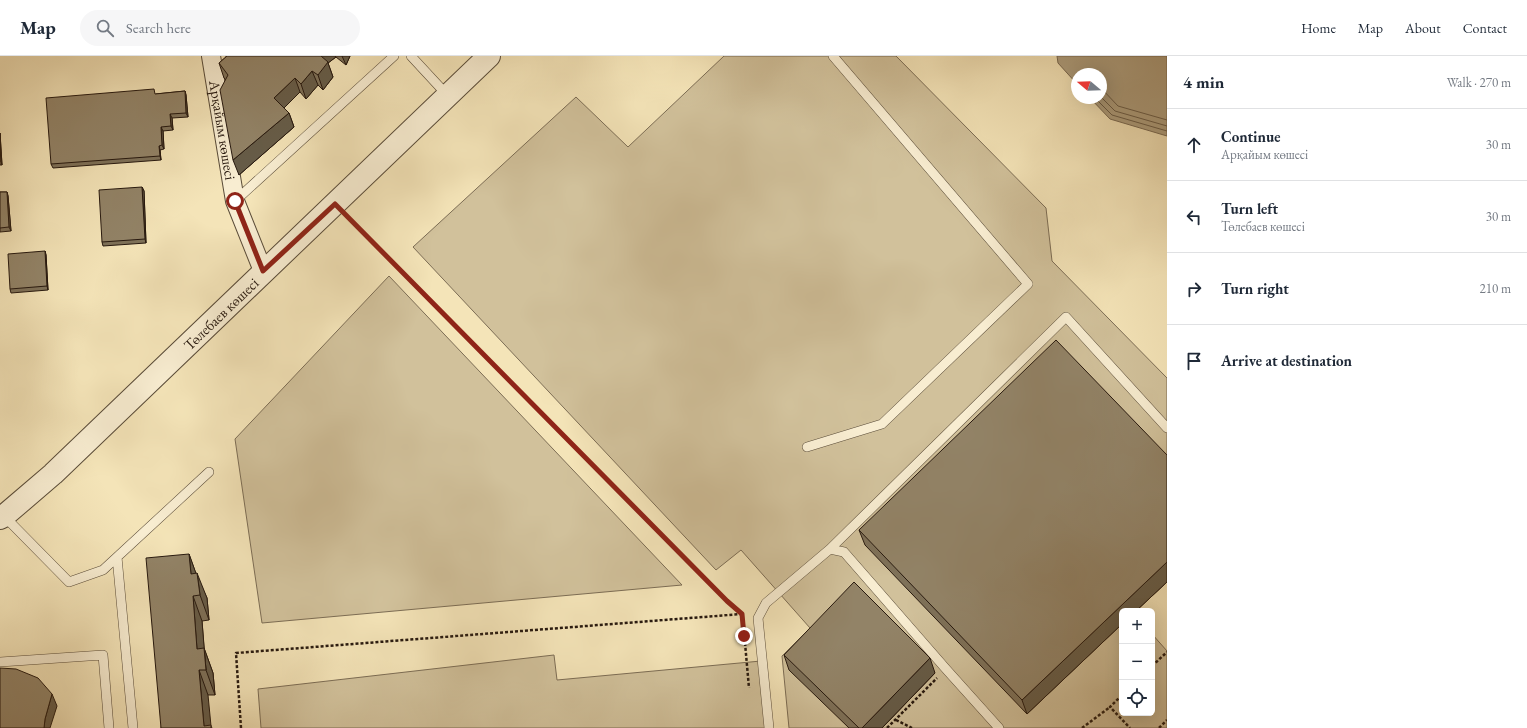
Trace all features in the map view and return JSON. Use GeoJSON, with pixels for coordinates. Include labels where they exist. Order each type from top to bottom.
{"type":"FeatureCollection","features":[{"type":"Feature","properties":{"kind":"street","name":"Арқайым көшесі"},"geometry":{"type":"LineString","coordinates":[[211,56],[235,201],[263,271]]}},
{"type":"Feature","properties":{"kind":"street","name":"Төлебаев көшесі"},"geometry":{"type":"LineString","coordinates":[[2,517],[53,474],[263,271],[490,56]]}},
{"type":"Feature","properties":{"kind":"lane"},"geometry":{"type":"LineString","coordinates":[[235,201],[394,56]]}},
{"type":"Feature","properties":{"kind":"lane"},"geometry":{"type":"LineString","coordinates":[[410,56],[448,96]]}},
{"type":"Feature","properties":{"kind":"lane"},"geometry":{"type":"LineString","coordinates":[[807,447],[882,424],[1028,284],[833,56]]}},
{"type":"Feature","properties":{"kind":"lane"},"geometry":{"type":"LineString","coordinates":[[768,728],[758,618],[766,603],[830,549],[1066,317],[1167,428]]}},
{"type":"Feature","properties":{"kind":"lane"},"geometry":{"type":"LineString","coordinates":[[2,517],[69,582],[103,570],[209,472]]}},
{"type":"Feature","properties":{"kind":"lane"},"geometry":{"type":"LineString","coordinates":[[830,549],[844,552],[999,728]]}},
{"type":"Feature","properties":{"kind":"lane"},"geometry":{"type":"LineString","coordinates":[[117,557],[133,728]]}},
{"type":"Feature","properties":{"kind":"lane"},"geometry":{"type":"LineString","coordinates":[[0,662],[103,655],[109,728]]}},
{"type":"Feature","properties":{"kind":"path"},"geometry":{"type":"LineString","coordinates":[[335,204],[721,596],[742,614],[743,628]]}},
{"type":"Feature","properties":{"kind":"path"},"geometry":{"type":"LineString","coordinates":[[240,728],[236,653],[742,614]]}},
{"type":"Feature","properties":{"kind":"path"},"geometry":{"type":"LineString","coordinates":[[744,636],[750,692]]}},
{"type":"Feature","properties":{"kind":"path"},"geometry":{"type":"LineString","coordinates":[[1155,663],[1167,652]]}},
{"type":"Feature","properties":{"kind":"path"},"geometry":{"type":"LineString","coordinates":[[886,728],[896,720],[946,669]]}},
{"type":"Feature","properties":{"kind":"path"},"geometry":{"type":"LineString","coordinates":[[1082,728],[1110,707],[1119,698]]}},
{"type":"Feature","properties":{"kind":"path"},"geometry":{"type":"LineString","coordinates":[[1110,707],[1130,728]]}},
{"type":"Feature","properties":{"kind":"path"},"geometry":{"type":"LineString","coordinates":[[896,720],[912,728]]}},
{"type":"Feature","properties":{"kind":"path"},"geometry":{"type":"LineString","coordinates":[[1159,728],[1167,720]]}},
{"type":"Feature","properties":{"kind":"shaded area"},"geometry":{"type":"Polygon","coordinates":[[[724,56],[896,56],[1046,208],[1052,261],[1167,378],[1167,569],[1125,608],[1119,608],[1119,716],[1155,716],[1155,637],[1167,651],[1167,728],[789,728],[782,656],[810,628],[741,550],[716,570],[413,247],[576,97],[628,147],[724,56]]]}},
{"type":"Feature","properties":{"kind":"shaded area"},"geometry":{"type":"Polygon","coordinates":[[[389,276],[682,585],[262,623],[235,439],[389,276]]]}},
{"type":"Feature","properties":{"kind":"shaded area"},"geometry":{"type":"Polygon","coordinates":[[[554,655],[557,680],[761,661],[767,728],[261,728],[258,689],[554,655]]]}},
{"type":"Feature","properties":{"kind":"water"},"geometry":{"type":"Polygon","coordinates":[[[1057,56],[1167,56],[1167,136],[1110,119],[1096,104],[1107,104],[1107,68],[1071,68],[1071,77],[1058,63],[1057,56]]]}},
{"type":"Feature","properties":{"kind":"building"},"geometry":{"type":"Polygon","coordinates":[[[227,56],[321,56],[328,62],[318,75],[312,71],[301,84],[295,78],[274,98],[289,113],[233,160],[220,90],[228,75],[219,63],[227,56]]]}},
{"type":"Feature","properties":{"kind":"building"},"geometry":{"type":"Polygon","coordinates":[[[154,89],[155,94],[185,91],[186,113],[170,114],[171,126],[161,127],[162,145],[159,146],[160,156],[51,164],[46,98],[154,89]]]}},
{"type":"Feature","properties":{"kind":"building"},"geometry":{"type":"Polygon","coordinates":[[[142,187],[145,239],[102,242],[99,190],[142,187]]]}},
{"type":"Feature","properties":{"kind":"building"},"geometry":{"type":"Polygon","coordinates":[[[0,192],[7,192],[9,227],[0,228],[0,192]]]}},
{"type":"Feature","properties":{"kind":"building"},"geometry":{"type":"Polygon","coordinates":[[[45,251],[47,286],[10,289],[8,254],[45,251]]]}},
{"type":"Feature","properties":{"kind":"building"},"geometry":{"type":"Polygon","coordinates":[[[1056,340],[1167,455],[1167,562],[1022,700],[859,530],[1056,340]]]}},
{"type":"Feature","properties":{"kind":"building"},"geometry":{"type":"Polygon","coordinates":[[[189,554],[191,574],[197,573],[200,595],[193,596],[197,649],[204,648],[206,670],[199,670],[204,726],[211,725],[211,728],[161,728],[146,558],[189,554]]]}},
{"type":"Feature","properties":{"kind":"building"},"geometry":{"type":"Polygon","coordinates":[[[854,582],[930,658],[862,728],[859,728],[784,655],[854,582]]]}},
{"type":"Feature","properties":{"kind":"building"},"geometry":{"type":"Polygon","coordinates":[[[0,668],[16,669],[38,678],[52,694],[44,728],[0,728],[0,668]]]}},
{"type":"Feature","properties":{"kind":"route"},"geometry":{"type":"LineString","coordinates":[[235,201],[263,271],[335,204],[727,601],[742,614],[744,636]]}}]}
